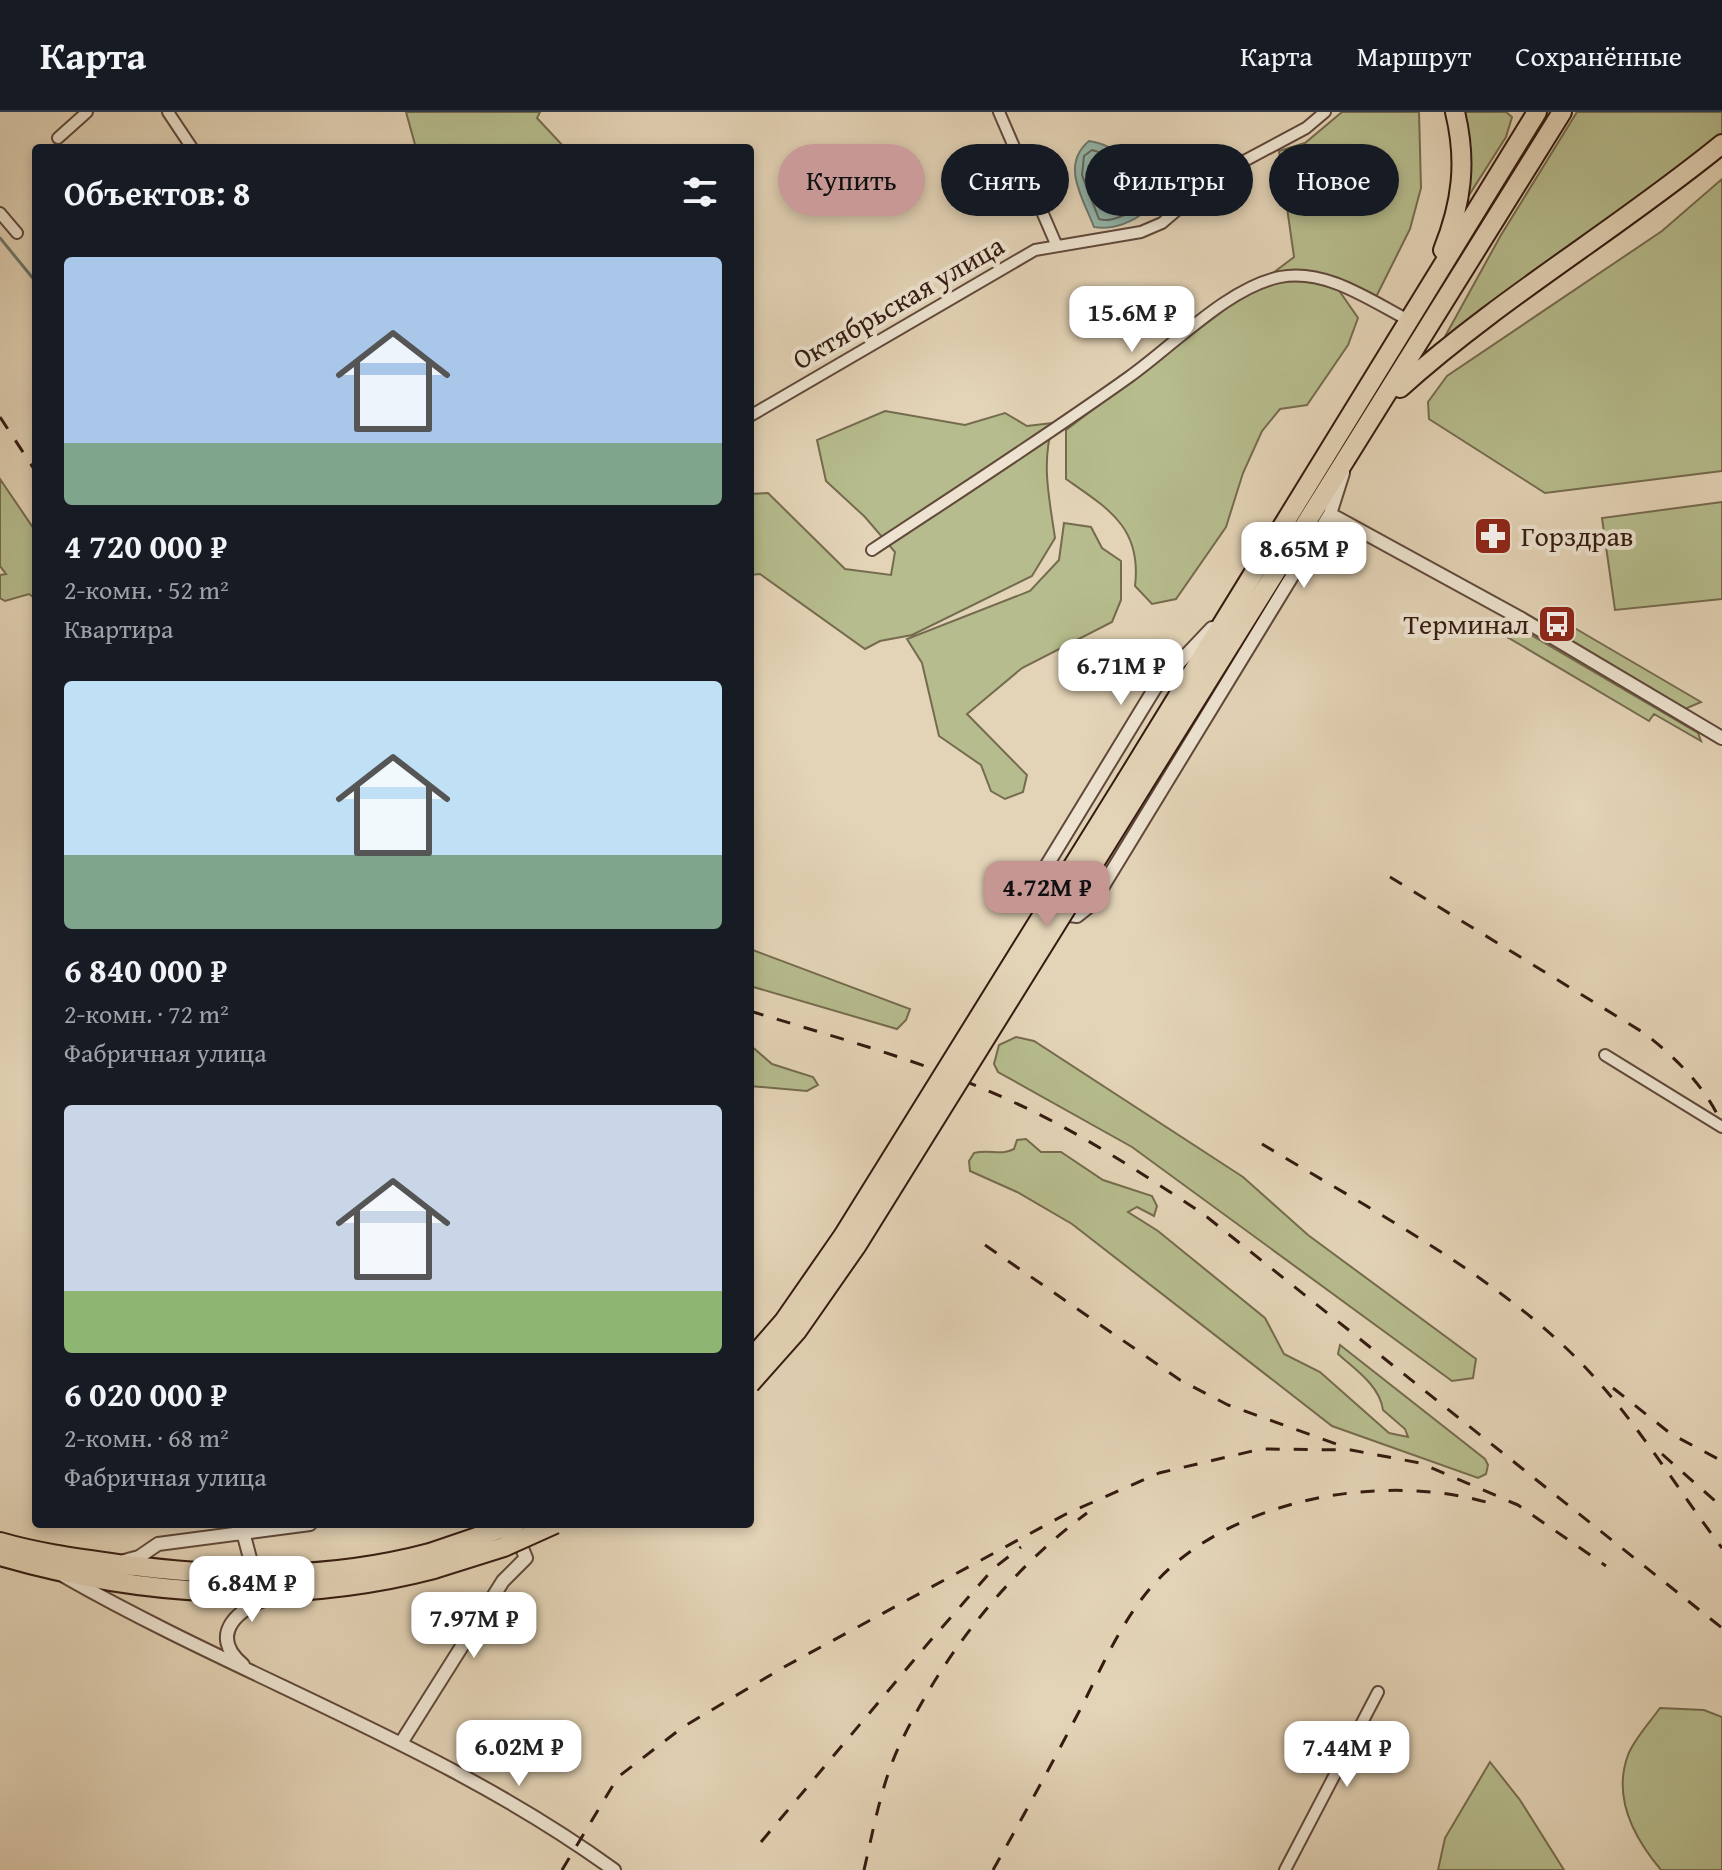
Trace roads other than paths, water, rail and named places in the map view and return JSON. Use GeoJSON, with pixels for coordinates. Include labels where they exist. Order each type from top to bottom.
{"type":"FeatureCollection","features":[{"type":"Feature","properties":{"kind":"highway"},"geometry":{"type":"LineString","coordinates":[[1415,313],[1450,233],[1460,198],[1463,161],[1455,112]]}},
{"type":"Feature","properties":{"kind":"highway"},"geometry":{"type":"LineString","coordinates":[[754,1379],[797,1331],[857,1245],[1134,784],[1255,573],[1537,112]]}},
{"type":"Feature","properties":{"kind":"highway"},"geometry":{"type":"LineString","coordinates":[[754,1355],[792,1310],[843,1236],[1134,784],[1199,695],[1562,112]]}},
{"type":"Feature","properties":{"kind":"highway"},"geometry":{"type":"LineString","coordinates":[[1383,403],[1434,356],[1624,221],[1722,144]]}},
{"type":"Feature","properties":{"kind":"highway"},"geometry":{"type":"LineString","coordinates":[[432,1561],[505,1528]]}},
{"type":"Feature","properties":{"kind":"highway"},"geometry":{"type":"LineString","coordinates":[[0,1542],[107,1562],[290,1584],[322,1591],[432,1561],[504,1547],[546,1528]]}},
{"type":"Feature","properties":{"kind":"highway"},"geometry":{"type":"LineString","coordinates":[[0,1556],[49,1568],[169,1588],[290,1584]]}},
{"type":"Feature","properties":{"kind":"street"},"geometry":{"type":"LineString","coordinates":[[58,138],[87,112]]}},
{"type":"Feature","properties":{"kind":"street"},"geometry":{"type":"LineString","coordinates":[[168,112],[189,144]]}},
{"type":"Feature","properties":{"kind":"street"},"geometry":{"type":"LineString","coordinates":[[999,112],[1056,244]]}},
{"type":"Feature","properties":{"kind":"street","name":"Октябрьская улица"},"geometry":{"type":"LineString","coordinates":[[754,414],[1035,250],[1141,232],[1162,223],[1218,175],[1306,128],[1325,112]]}},
{"type":"Feature","properties":{"kind":"street"},"geometry":{"type":"LineString","coordinates":[[0,213],[17,233]]}},
{"type":"Feature","properties":{"kind":"street"},"geometry":{"type":"LineString","coordinates":[[872,550],[1129,378],[1243,290],[1281,277],[1314,277],[1415,313]]}},
{"type":"Feature","properties":{"kind":"street"},"geometry":{"type":"LineString","coordinates":[[1255,573],[1141,709],[1039,878],[1038,891],[1049,909],[1070,917],[1088,910],[1330,514],[1349,455]]}},
{"type":"Feature","properties":{"kind":"street"},"geometry":{"type":"LineString","coordinates":[[1330,514],[1495,603],[1722,738]]}},
{"type":"Feature","properties":{"kind":"street"},"geometry":{"type":"LineString","coordinates":[[1199,695],[1247,647]]}},
{"type":"Feature","properties":{"kind":"street"},"geometry":{"type":"LineString","coordinates":[[1605,1055],[1722,1127]]}},
{"type":"Feature","properties":{"kind":"street"},"geometry":{"type":"LineString","coordinates":[[107,1562],[139,1557],[158,1544],[276,1528]]}},
{"type":"Feature","properties":{"kind":"street"},"geometry":{"type":"LineString","coordinates":[[401,1743],[503,1581],[526,1558],[515,1528]]}},
{"type":"Feature","properties":{"kind":"street"},"geometry":{"type":"LineString","coordinates":[[243,1532],[248,1556],[256,1566],[290,1584]]}},
{"type":"Feature","properties":{"kind":"street"},"geometry":{"type":"LineString","coordinates":[[49,1568],[109,1602],[401,1743],[565,1836],[614,1870]]}},
{"type":"Feature","properties":{"kind":"street"},"geometry":{"type":"LineString","coordinates":[[251,1672],[232,1654],[230,1626],[240,1610],[290,1584]]}},
{"type":"Feature","properties":{"kind":"street"},"geometry":{"type":"LineString","coordinates":[[1285,1870],[1378,1692]]}},
{"type":"Feature","properties":{"kind":"water"},"geometry":{"type":"Polygon","coordinates":[[[1085,145],[1085,205],[1075,171],[1080,150],[1085,145]]]}},
{"type":"Feature","properties":{"kind":"water"},"geometry":{"type":"Polygon","coordinates":[[[1089,216],[1138,216],[1121,225],[1094,227],[1089,216]]]}},
{"type":"Feature","properties":{"kind":"waterway"},"geometry":{"type":"LineString","coordinates":[[0,238],[32,277]]}},
{"type":"Feature","properties":{"kind":"railway"},"geometry":{"type":"LineString","coordinates":[[0,417],[32,466]]}},
{"type":"Feature","properties":{"kind":"railway"},"geometry":{"type":"LineString","coordinates":[[1390,877],[1644,1033],[1689,1074],[1722,1124]]}},
{"type":"Feature","properties":{"kind":"railway"},"geometry":{"type":"LineString","coordinates":[[754,1012],[882,1052],[979,1087],[1061,1126],[1132,1168],[1202,1213],[1722,1628]]}},
{"type":"Feature","properties":{"kind":"railway"},"geometry":{"type":"LineString","coordinates":[[1262,1144],[1430,1245],[1511,1301],[1548,1332],[1620,1407],[1722,1548]]}},
{"type":"Feature","properties":{"kind":"railway"},"geometry":{"type":"LineString","coordinates":[[985,1245],[1180,1380],[1228,1405],[1336,1444]]}},
{"type":"Feature","properties":{"kind":"railway"},"geometry":{"type":"LineString","coordinates":[[1613,1388],[1671,1434],[1722,1461]]}},
{"type":"Feature","properties":{"kind":"railway"},"geometry":{"type":"LineString","coordinates":[[562,1870],[618,1777],[683,1727],[784,1667],[1066,1514],[1159,1473],[1261,1449],[1351,1450],[1420,1463],[1518,1505],[1606,1566]]}},
{"type":"Feature","properties":{"kind":"railway"},"geometry":{"type":"LineString","coordinates":[[1662,1454],[1722,1507]]}},
{"type":"Feature","properties":{"kind":"railway"},"geometry":{"type":"LineString","coordinates":[[993,1870],[1124,1626],[1154,1584],[1187,1554],[1226,1530],[1269,1511],[1316,1498],[1363,1492],[1411,1491],[1456,1495],[1499,1506]]}},
{"type":"Feature","properties":{"kind":"railway"},"geometry":{"type":"LineString","coordinates":[[864,1870],[879,1804],[895,1755],[938,1676],[981,1615],[1006,1587],[1058,1536],[1087,1513]]}},
{"type":"Feature","properties":{"kind":"railway"},"geometry":{"type":"LineString","coordinates":[[761,1842],[994,1568],[1021,1547]]}},
{"type":"Feature","properties":{"kind":"place","name":"Горздрав"},"geometry":{"type":"Point","coordinates":[1493,536]}},
{"type":"Feature","properties":{"kind":"place","name":"Терминал"},"geometry":{"type":"Point","coordinates":[1557,624]}}]}
